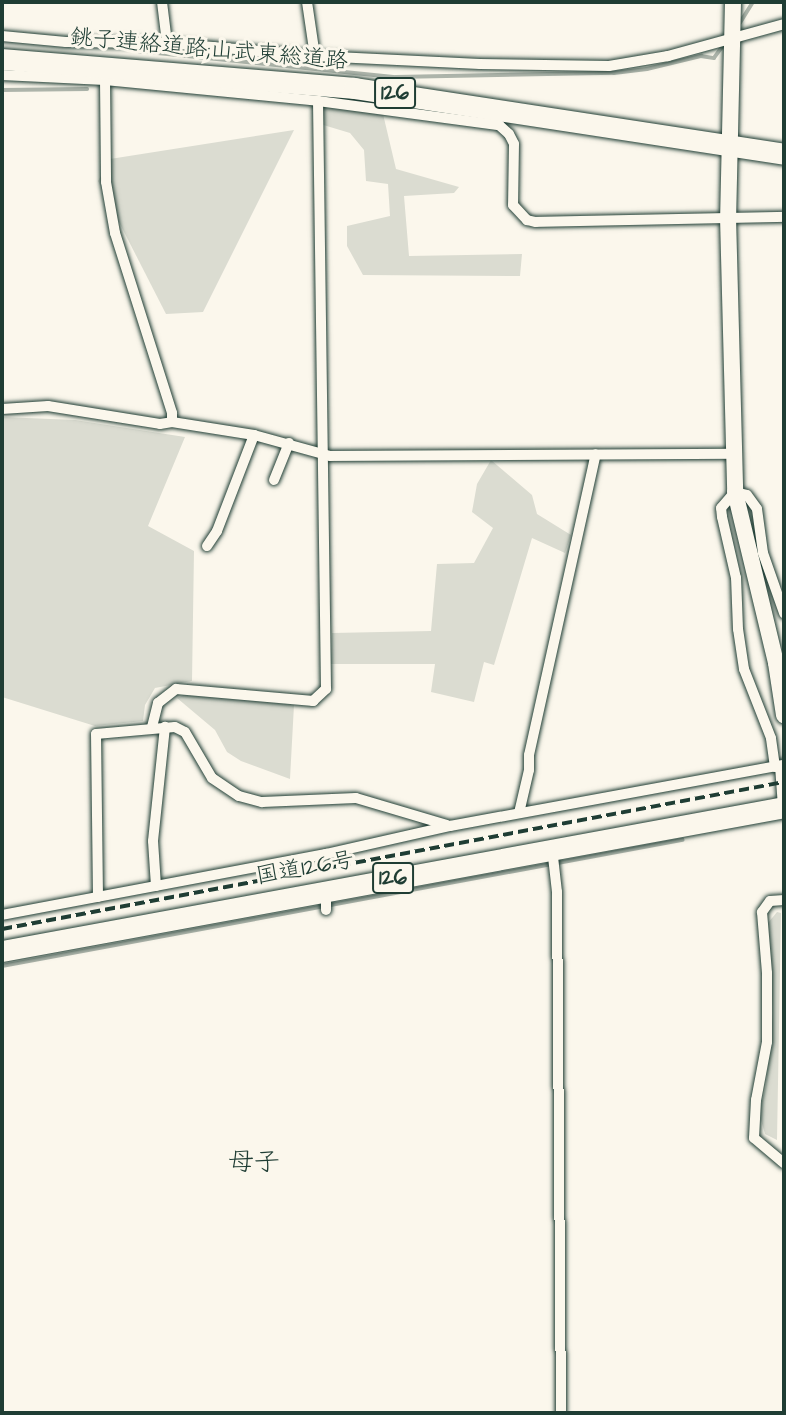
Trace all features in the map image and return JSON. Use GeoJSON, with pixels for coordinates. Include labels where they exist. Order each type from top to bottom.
{"type":"FeatureCollection","features":[{"type":"Feature","properties":{"kind":"highway","name":"銚子連絡道路;山武東総道路"},"geometry":{"type":"LineString","coordinates":[[2,59],[354,88],[784,154]]}},
{"type":"Feature","properties":{"kind":"highway","name":"国道126号"},"geometry":{"type":"LineString","coordinates":[[2,951],[326,901],[554,858],[784,807]]}},
{"type":"Feature","properties":{"kind":"street"},"geometry":{"type":"LineString","coordinates":[[162,2],[167,43]]}},
{"type":"Feature","properties":{"kind":"street"},"geometry":{"type":"LineString","coordinates":[[307,2],[315,56]]}},
{"type":"Feature","properties":{"kind":"street"},"geometry":{"type":"LineString","coordinates":[[733,2],[730,40],[728,217],[735,492],[776,663],[784,715]]}},
{"type":"Feature","properties":{"kind":"street"},"geometry":{"type":"LineString","coordinates":[[2,36],[66,42],[167,43],[315,56],[480,64],[609,66],[668,57],[784,24]]}},
{"type":"Feature","properties":{"kind":"street"},"geometry":{"type":"LineString","coordinates":[[2,75],[105,80],[318,101],[499,125],[509,134],[514,144],[513,205],[527,220],[784,217]]}},
{"type":"Feature","properties":{"kind":"street"},"geometry":{"type":"LineString","coordinates":[[105,80],[106,182],[115,233],[172,413],[172,422]]}},
{"type":"Feature","properties":{"kind":"street"},"geometry":{"type":"LineString","coordinates":[[152,727],[158,703],[176,689],[313,701],[322,696],[326,689],[318,101]]}},
{"type":"Feature","properties":{"kind":"street"},"geometry":{"type":"LineString","coordinates":[[2,410],[48,406],[160,424],[172,422],[254,435],[323,455],[734,454]]}},
{"type":"Feature","properties":{"kind":"street"},"geometry":{"type":"LineString","coordinates":[[207,547],[217,531],[254,435]]}},
{"type":"Feature","properties":{"kind":"street"},"geometry":{"type":"LineString","coordinates":[[274,480],[289,443]]}},
{"type":"Feature","properties":{"kind":"street"},"geometry":{"type":"LineString","coordinates":[[519,813],[529,770],[529,755],[596,454]]}},
{"type":"Feature","properties":{"kind":"street"},"geometry":{"type":"LineString","coordinates":[[735,492],[747,495],[757,509],[763,553],[784,613]]}},
{"type":"Feature","properties":{"kind":"street"},"geometry":{"type":"LineString","coordinates":[[735,492],[721,508],[736,578],[738,629],[744,668],[780,766],[784,807]]}},
{"type":"Feature","properties":{"kind":"street"},"geometry":{"type":"LineString","coordinates":[[98,897],[96,734],[165,727],[184,732],[212,778],[239,796],[262,802],[356,798],[450,826]]}},
{"type":"Feature","properties":{"kind":"street"},"geometry":{"type":"LineString","coordinates":[[156,886],[153,841],[165,727]]}},
{"type":"Feature","properties":{"kind":"street"},"geometry":{"type":"LineString","coordinates":[[2,915],[450,826],[780,766]]}},
{"type":"Feature","properties":{"kind":"street"},"geometry":{"type":"LineString","coordinates":[[554,858],[561,1413]]}},
{"type":"Feature","properties":{"kind":"street"},"geometry":{"type":"LineString","coordinates":[[784,901],[770,901],[762,912],[767,973],[767,1042],[756,1100],[754,1138],[784,1163]]}},
{"type":"Feature","properties":{"kind":"shaded area"},"geometry":{"type":"Polygon","coordinates":[[[322,89],[379,97],[396,169],[459,187],[454,193],[404,196],[409,256],[522,254],[520,276],[363,275],[347,246],[347,226],[390,216],[388,184],[366,181],[364,150],[350,133],[320,124],[322,89]]]}},
{"type":"Feature","properties":{"kind":"shaded area"},"geometry":{"type":"Polygon","coordinates":[[[294,130],[203,312],[166,314],[98,181],[110,159],[294,130]]]}},
{"type":"Feature","properties":{"kind":"shaded area"},"geometry":{"type":"Polygon","coordinates":[[[2,417],[75,420],[185,437],[148,526],[194,551],[192,681],[155,688],[145,705],[143,721],[95,726],[2,697],[2,417]]]}},
{"type":"Feature","properties":{"kind":"shaded area"},"geometry":{"type":"Polygon","coordinates":[[[491,460],[532,495],[537,514],[571,535],[565,553],[532,538],[494,665],[484,662],[474,702],[431,692],[435,664],[331,664],[332,633],[431,631],[437,564],[474,563],[493,528],[472,512],[477,484],[491,460]]]}},
{"type":"Feature","properties":{"kind":"shaded area"},"geometry":{"type":"Polygon","coordinates":[[[188,693],[294,705],[290,779],[241,761],[227,752],[215,730],[177,698],[188,693]]]}},
{"type":"Feature","properties":{"kind":"shaded area"},"geometry":{"type":"Polygon","coordinates":[[[777,912],[781,913],[777,1140],[765,1134],[759,1113],[766,1086],[773,1013],[768,923],[777,912]]]}},
{"type":"Feature","properties":{"kind":"waterway"},"geometry":{"type":"LineString","coordinates":[[738,26],[753,2]]}},
{"type":"Feature","properties":{"kind":"waterway"},"geometry":{"type":"LineString","coordinates":[[138,51],[396,77],[614,73],[647,69],[701,56],[714,58],[725,43]]}},
{"type":"Feature","properties":{"kind":"waterway"},"geometry":{"type":"LineString","coordinates":[[2,90],[87,89]]}},
{"type":"Feature","properties":{"kind":"waterway"},"geometry":{"type":"LineString","coordinates":[[2,966],[682,840]]}},
{"type":"Feature","properties":{"kind":"railway"},"geometry":{"type":"LineString","coordinates":[[2,929],[784,782]]}},
{"type":"Feature","properties":{"kind":"district","name":"母子"},"geometry":{"type":"Point","coordinates":[254,1163]}}]}
